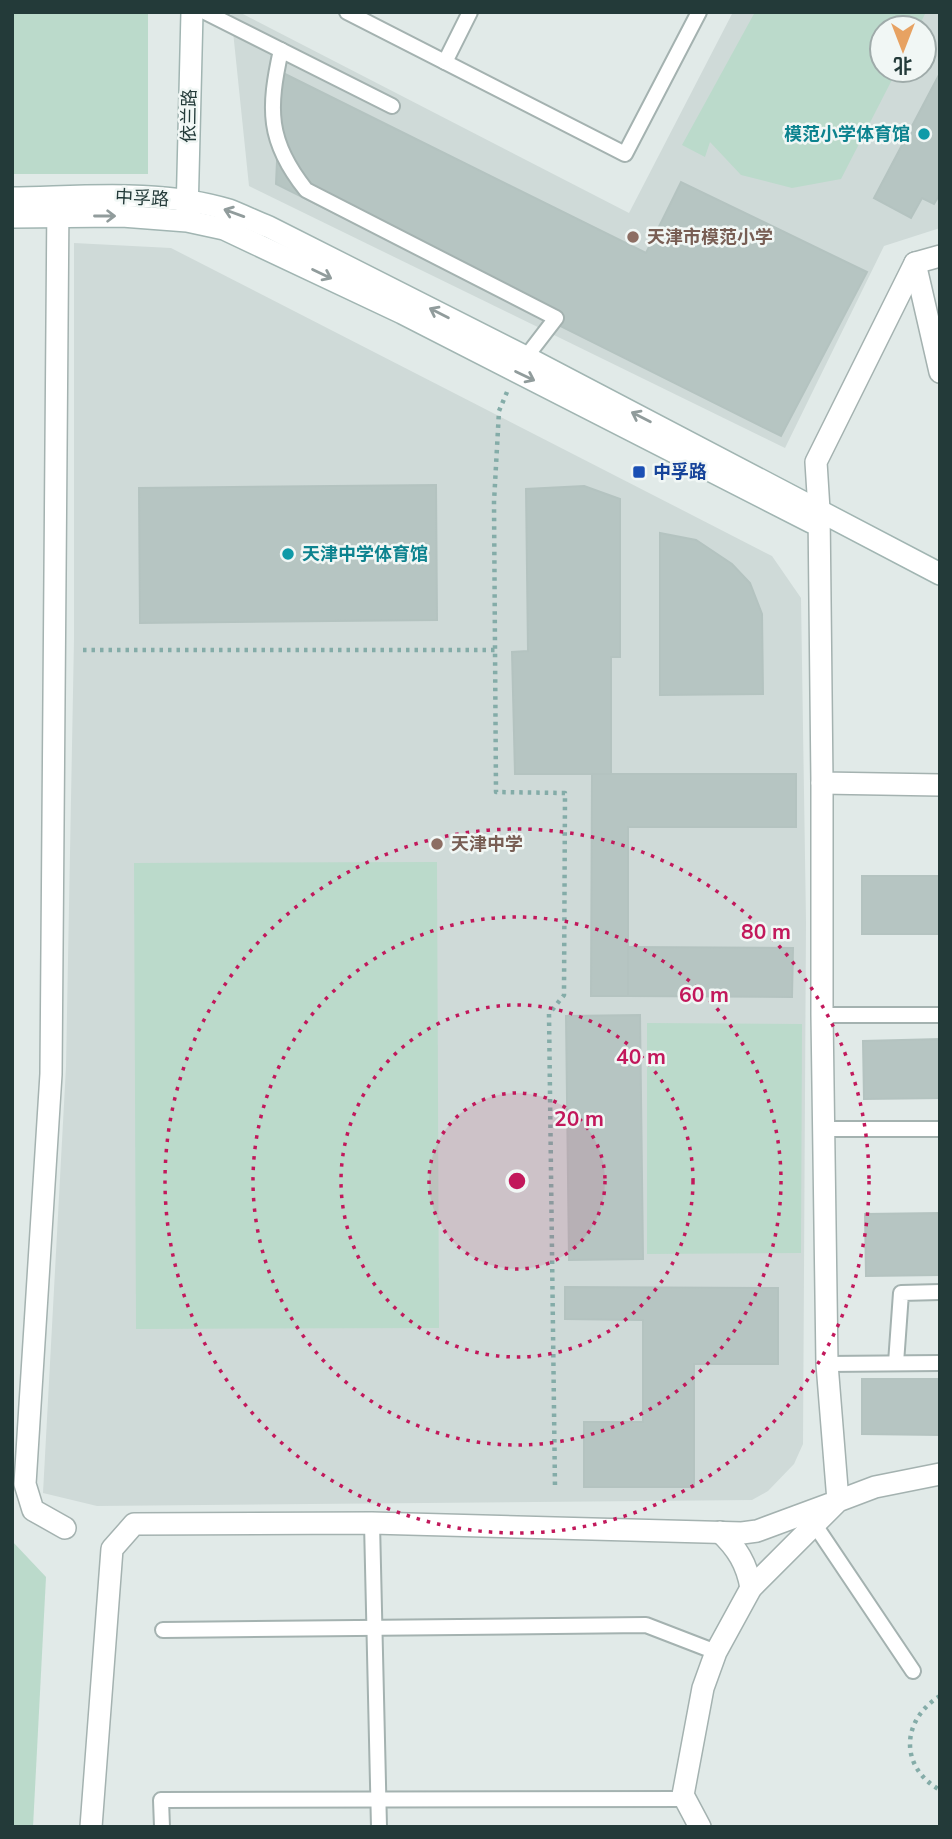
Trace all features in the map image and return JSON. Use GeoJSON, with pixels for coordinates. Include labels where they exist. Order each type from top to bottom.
{"type":"FeatureCollection","features":[{"type":"Feature","properties":{"kind":"street","name":"依兰路"},"geometry":{"type":"LineString","coordinates":[[187,211],[191,12]]}},
{"type":"Feature","properties":{"kind":"street","name":"中孚路"},"geometry":{"type":"LineString","coordinates":[[12,217],[58,206],[138,196],[187,211],[229,211],[269,227],[521,364],[819,518],[940,587]]}},
{"type":"Feature","properties":{"kind":"street","name":"中孚路"},"geometry":{"type":"LineString","coordinates":[[12,198],[58,206]]}},
{"type":"Feature","properties":{"kind":"street"},"geometry":{"type":"LineString","coordinates":[[58,206],[51,1074],[25,1484],[33,1510],[65,1528]]}},
{"type":"Feature","properties":{"kind":"street"},"geometry":{"type":"LineString","coordinates":[[700,1827],[683,1795],[703,1688],[716,1652],[751,1588],[771,1565],[838,1501],[827,1364],[819,518],[816,462],[915,263],[940,256]]}},
{"type":"Feature","properties":{"kind":"street"},"geometry":{"type":"LineString","coordinates":[[915,263],[940,372]]}},
{"type":"Feature","properties":{"kind":"street","name":"中孚路"},"geometry":{"type":"LineString","coordinates":[[819,518],[940,574]]}},
{"type":"Feature","properties":{"kind":"street"},"geometry":{"type":"LineString","coordinates":[[822,783],[940,785]]}},
{"type":"Feature","properties":{"kind":"street"},"geometry":{"type":"LineString","coordinates":[[90,1827],[112,1549],[134,1524],[372,1523],[757,1531],[875,1487],[940,1475]]}},
{"type":"Feature","properties":{"kind":"street"},"geometry":{"type":"LineString","coordinates":[[720,1532],[744,1562],[751,1588]]}},
{"type":"Feature","properties":{"kind":"lane"},"geometry":{"type":"LineString","coordinates":[[205,12],[392,106]]}},
{"type":"Feature","properties":{"kind":"lane"},"geometry":{"type":"LineString","coordinates":[[348,12],[625,154],[699,12]]}},
{"type":"Feature","properties":{"kind":"lane"},"geometry":{"type":"LineString","coordinates":[[445,62],[470,12]]}},
{"type":"Feature","properties":{"kind":"lane"},"geometry":{"type":"LineString","coordinates":[[281,50],[274,86],[274,128],[288,167],[306,190],[556,318],[521,364]]}},
{"type":"Feature","properties":{"kind":"lane"},"geometry":{"type":"LineString","coordinates":[[822,1016],[940,1015]]}},
{"type":"Feature","properties":{"kind":"lane"},"geometry":{"type":"LineString","coordinates":[[824,1129],[940,1129]]}},
{"type":"Feature","properties":{"kind":"lane"},"geometry":{"type":"LineString","coordinates":[[896,1363],[901,1293],[940,1292]]}},
{"type":"Feature","properties":{"kind":"lane"},"geometry":{"type":"LineString","coordinates":[[827,1364],[940,1363]]}},
{"type":"Feature","properties":{"kind":"lane"},"geometry":{"type":"LineString","coordinates":[[372,1523],[379,1827]]}},
{"type":"Feature","properties":{"kind":"lane"},"geometry":{"type":"LineString","coordinates":[[815,1525],[913,1671]]}},
{"type":"Feature","properties":{"kind":"lane"},"geometry":{"type":"LineString","coordinates":[[163,1630],[646,1625],[716,1652]]}},
{"type":"Feature","properties":{"kind":"lane"},"geometry":{"type":"LineString","coordinates":[[162,1827],[161,1800],[685,1800]]}},
{"type":"Feature","properties":{"kind":"path"},"geometry":{"type":"LineString","coordinates":[[521,364],[499,411],[494,502],[496,792],[565,793],[564,995],[549,1014],[555,1488]]}},
{"type":"Feature","properties":{"kind":"path"},"geometry":{"type":"LineString","coordinates":[[83,650],[495,650]]}},
{"type":"Feature","properties":{"kind":"path"},"geometry":{"type":"LineString","coordinates":[[940,1696],[925,1707],[915,1721],[910,1738],[911,1755],[918,1771],[929,1784],[940,1790]]}},
{"type":"Feature","properties":{"kind":"shaded area","name":"天津市模范小学"},"geometry":{"type":"Polygon","coordinates":[[[231,12],[239,12],[629,213],[733,12],[940,12],[940,228],[884,246],[785,448],[249,186],[231,12]]]}},
{"type":"Feature","properties":{"kind":"shaded area","name":"天津中学"},"geometry":{"type":"Polygon","coordinates":[[[74,243],[171,248],[772,556],[801,598],[806,922],[803,1444],[794,1464],[768,1491],[752,1500],[97,1506],[43,1493],[66,1067],[74,639],[74,243]]]}},
{"type":"Feature","properties":{"kind":"green space"},"geometry":{"type":"Polygon","coordinates":[[[12,12],[148,12],[148,174],[12,174],[12,12]]]}},
{"type":"Feature","properties":{"kind":"green space"},"geometry":{"type":"Polygon","coordinates":[[[755,12],[926,12],[868,14],[868,84],[890,84],[841,179],[792,188],[741,175],[710,142],[705,157],[682,145],[755,12]]]}},
{"type":"Feature","properties":{"kind":"green space"},"geometry":{"type":"Polygon","coordinates":[[[437,862],[439,1328],[136,1329],[134,863],[437,862]]]}},
{"type":"Feature","properties":{"kind":"green space"},"geometry":{"type":"Polygon","coordinates":[[[647,1023],[802,1024],[801,1253],[647,1254],[647,1023]]]}},
{"type":"Feature","properties":{"kind":"green space"},"geometry":{"type":"Polygon","coordinates":[[[12,1541],[46,1577],[33,1827],[12,1827],[12,1541]]]}},
{"type":"Feature","properties":{"kind":"building","name":"天津市模范小学"},"geometry":{"type":"Polygon","coordinates":[[[281,72],[646,253],[681,182],[867,272],[781,436],[276,184],[281,72]]]}},
{"type":"Feature","properties":{"kind":"building","name":"模范小学体育馆"},"geometry":{"type":"Polygon","coordinates":[[[940,73],[940,194],[934,204],[922,198],[911,218],[874,198],[934,84],[938,84],[940,73]]]}},
{"type":"Feature","properties":{"kind":"building","name":"天津中学体育馆"},"geometry":{"type":"Polygon","coordinates":[[[436,485],[437,620],[140,623],[139,488],[436,485]]]}},
{"type":"Feature","properties":{"kind":"building"},"geometry":{"type":"Polygon","coordinates":[[[584,486],[620,499],[620,657],[611,657],[611,774],[515,774],[512,652],[528,651],[526,489],[584,486]]]}},
{"type":"Feature","properties":{"kind":"building"},"geometry":{"type":"Polygon","coordinates":[[[660,533],[696,540],[732,564],[750,583],[762,614],[763,694],[660,695],[660,533]]]}},
{"type":"Feature","properties":{"kind":"building"},"geometry":{"type":"Polygon","coordinates":[[[592,774],[796,774],[796,827],[628,827],[628,996],[591,996],[592,774]]]}},
{"type":"Feature","properties":{"kind":"building"},"geometry":{"type":"Polygon","coordinates":[[[862,876],[940,876],[940,934],[862,934],[862,876]]]}},
{"type":"Feature","properties":{"kind":"building"},"geometry":{"type":"Polygon","coordinates":[[[628,947],[793,948],[792,997],[628,996],[628,947]]]}},
{"type":"Feature","properties":{"kind":"building"},"geometry":{"type":"Polygon","coordinates":[[[640,1015],[643,1259],[569,1260],[566,1016],[640,1015]]]}},
{"type":"Feature","properties":{"kind":"building"},"geometry":{"type":"Polygon","coordinates":[[[940,1039],[940,1098],[864,1099],[863,1041],[940,1039]]]}},
{"type":"Feature","properties":{"kind":"building"},"geometry":{"type":"Polygon","coordinates":[[[940,1213],[940,1275],[866,1276],[865,1214],[940,1213]]]}},
{"type":"Feature","properties":{"kind":"building"},"geometry":{"type":"Polygon","coordinates":[[[565,1287],[778,1288],[778,1364],[694,1364],[694,1487],[584,1487],[584,1422],[643,1422],[643,1320],[565,1319],[565,1287]]]}},
{"type":"Feature","properties":{"kind":"building"},"geometry":{"type":"Polygon","coordinates":[[[862,1379],[940,1379],[940,1435],[862,1434],[862,1379]]]}},
{"type":"Feature","properties":{"kind":"place","name":"模范小学体育馆"},"geometry":{"type":"Point","coordinates":[924,134]}},
{"type":"Feature","properties":{"kind":"place","name":"天津市模范小学"},"geometry":{"type":"Point","coordinates":[633,237]}},
{"type":"Feature","properties":{"kind":"place","name":"中孚路"},"geometry":{"type":"Point","coordinates":[639,472]}},
{"type":"Feature","properties":{"kind":"place","name":"天津中学体育馆"},"geometry":{"type":"Point","coordinates":[288,554]}},
{"type":"Feature","properties":{"kind":"place","name":"天津中学"},"geometry":{"type":"Point","coordinates":[437,844]}}]}
